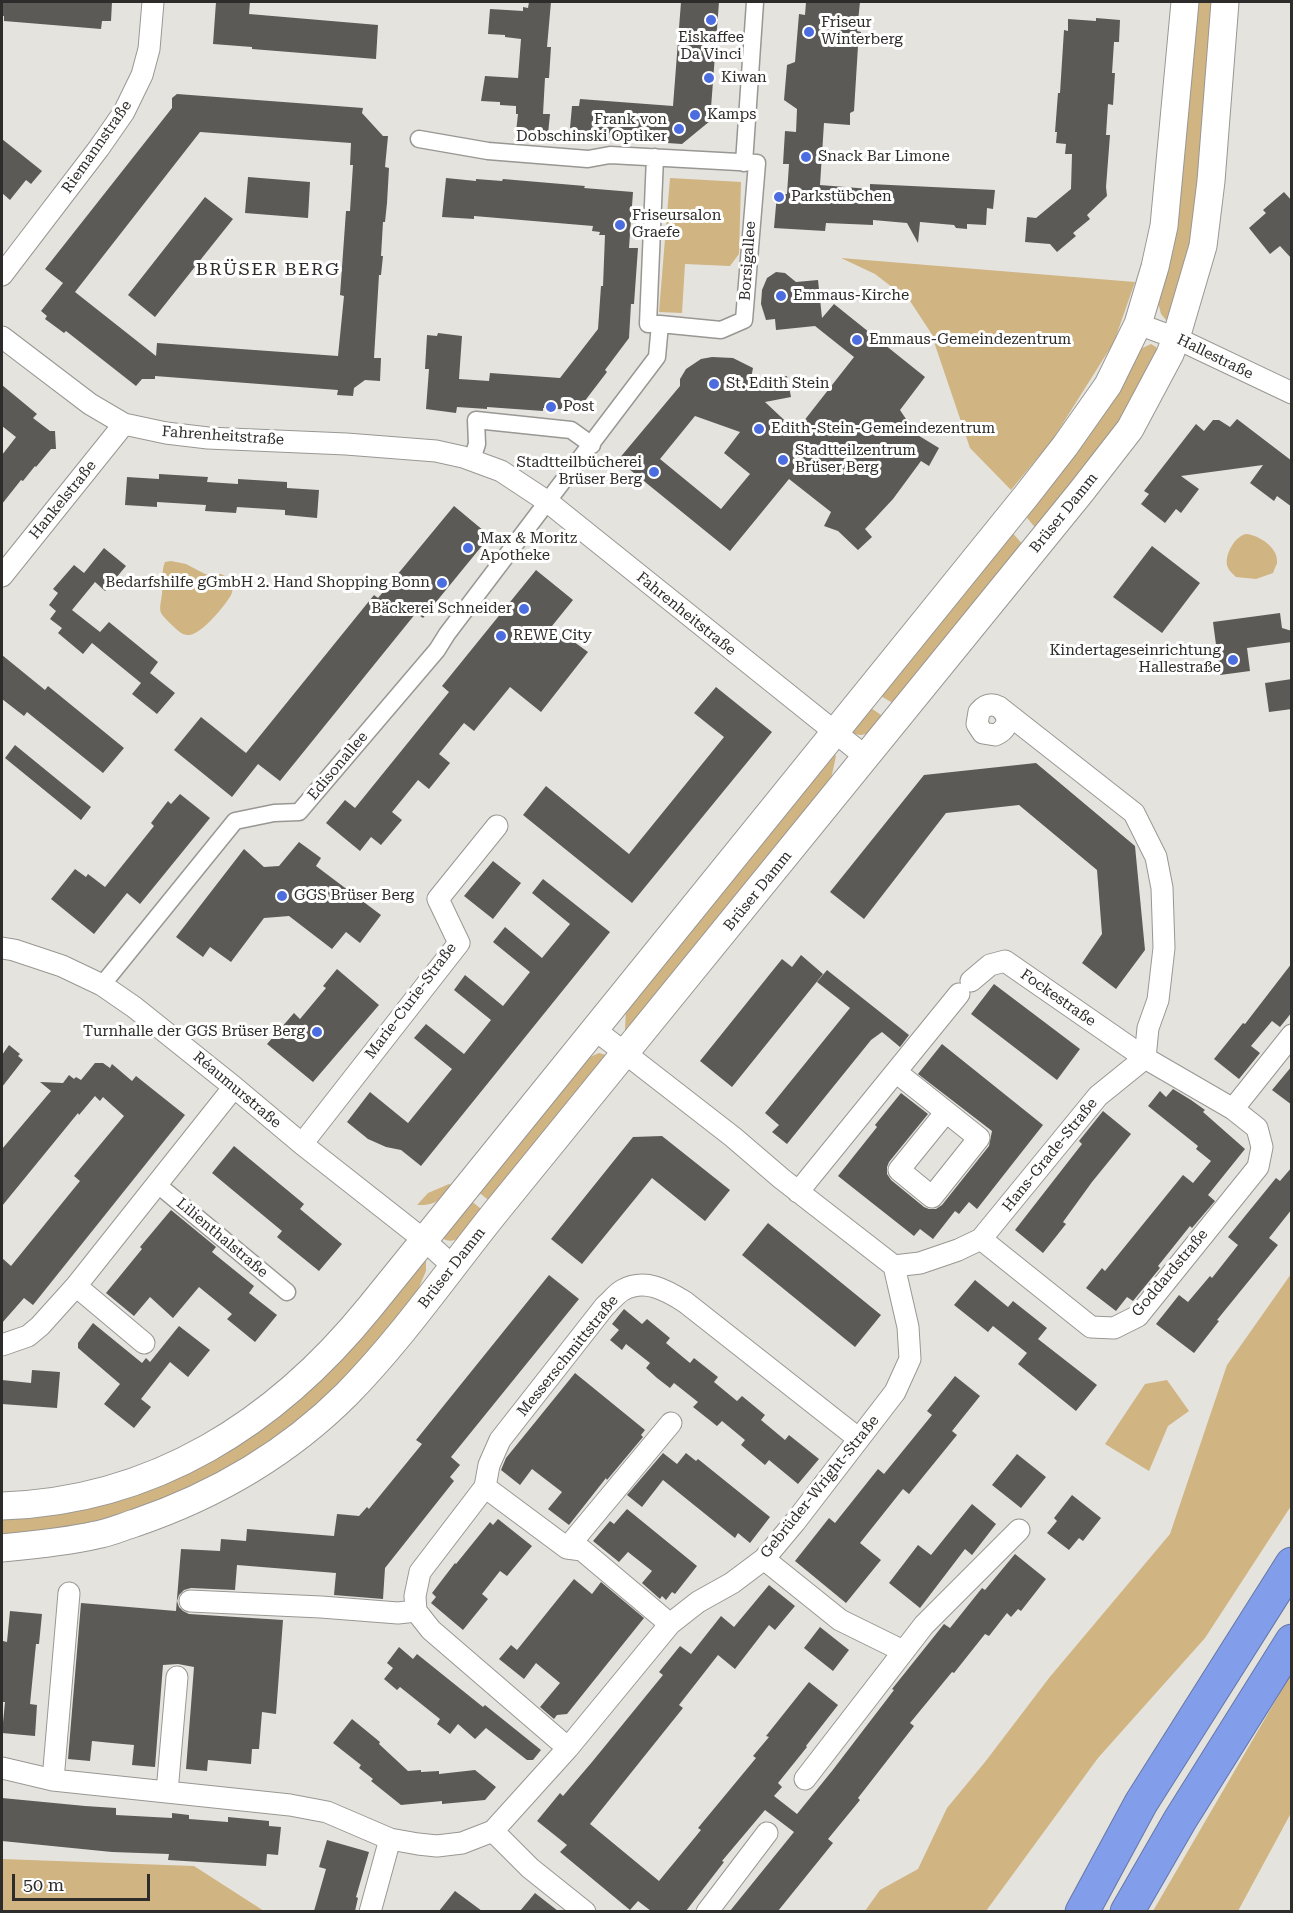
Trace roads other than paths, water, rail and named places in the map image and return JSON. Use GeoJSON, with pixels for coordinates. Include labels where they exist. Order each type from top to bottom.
{"type":"FeatureCollection","features":[{"type":"Feature","properties":{"kind":"highway"},"geometry":{"type":"LineString","coordinates":[[1082,1911],[1141,1803],[1292,1564]]}},
{"type":"Feature","properties":{"kind":"highway"},"geometry":{"type":"LineString","coordinates":[[1127,1911],[1180,1820],[1292,1641]]}},
{"type":"Feature","properties":{"kind":"street","name":"Riemannstraße"},"geometry":{"type":"LineString","coordinates":[[2,275],[124,112],[142,75],[153,2]]}},
{"type":"Feature","properties":{"kind":"street"},"geometry":{"type":"LineString","coordinates":[[419,139],[488,151],[588,159],[610,155],[744,163],[755,2]]}},
{"type":"Feature","properties":{"kind":"street"},"geometry":{"type":"LineString","coordinates":[[2,1506],[34,1504],[93,1493],[122,1485],[182,1461],[226,1437],[272,1406],[316,1368],[345,1338],[1065,446],[1108,385],[1138,324],[1155,267],[1164,226],[1185,2]]}},
{"type":"Feature","properties":{"kind":"street","name":"Brüser Damm"},"geometry":{"type":"LineString","coordinates":[[2,1548],[98,1535],[165,1513],[190,1502],[267,1459],[311,1426],[347,1394],[406,1326],[1081,492],[1130,429],[1170,354],[1176,338],[1203,246],[1211,181],[1225,2]]}},
{"type":"Feature","properties":{"kind":"street"},"geometry":{"type":"LineString","coordinates":[[548,502],[657,357],[660,324],[648,324],[654,157]]}},
{"type":"Feature","properties":{"kind":"street","name":"Borsigallee"},"geometry":{"type":"LineString","coordinates":[[660,324],[721,330],[744,320],[757,163],[744,163]]}},
{"type":"Feature","properties":{"kind":"street","name":"Hallestraße"},"geometry":{"type":"LineString","coordinates":[[1138,324],[1176,338],[1292,393]]}},
{"type":"Feature","properties":{"kind":"street","name":"Fahrenheitstraße"},"geometry":{"type":"LineString","coordinates":[[2,337],[90,404],[124,424],[166,433],[208,438],[436,451],[472,459],[501,471],[548,502],[866,757]]}},
{"type":"Feature","properties":{"kind":"street"},"geometry":{"type":"LineString","coordinates":[[472,459],[477,444],[476,420],[571,430],[592,445]]}},
{"type":"Feature","properties":{"kind":"street","name":"Hankelstraße"},"geometry":{"type":"LineString","coordinates":[[2,576],[124,424]]}},
{"type":"Feature","properties":{"kind":"street","name":"Edisonallee"},"geometry":{"type":"LineString","coordinates":[[102,985],[235,821],[274,813],[300,812],[437,650],[548,502]]}},
{"type":"Feature","properties":{"kind":"street"},"geometry":{"type":"LineString","coordinates":[[999,707],[1134,813],[1156,857],[1162,888],[1164,948],[1158,1000],[1148,1028],[1145,1058]]}},
{"type":"Feature","properties":{"kind":"street","name":"Marie-Curie-Straße"},"geometry":{"type":"LineString","coordinates":[[302,1144],[459,943],[438,899],[497,825]]}},
{"type":"Feature","properties":{"kind":"street","name":"Réaumurstraße"},"geometry":{"type":"LineString","coordinates":[[2,948],[62,966],[102,985],[134,1007],[453,1266]]}},
{"type":"Feature","properties":{"kind":"street","name":"Fockestraße"},"geometry":{"type":"LineString","coordinates":[[798,1192],[965,988],[990,965],[1005,961],[1145,1058]]}},
{"type":"Feature","properties":{"kind":"street"},"geometry":{"type":"LineString","coordinates":[[594,1029],[894,1266]]}},
{"type":"Feature","properties":{"kind":"street"},"geometry":{"type":"LineString","coordinates":[[1233,1109],[1292,1035]]}},
{"type":"Feature","properties":{"kind":"street","name":"Goddardstraße"},"geometry":{"type":"LineString","coordinates":[[981,1239],[1091,1327],[1114,1328],[1138,1316],[1258,1167],[1262,1147],[1257,1128],[1233,1109],[1145,1058]]}},
{"type":"Feature","properties":{"kind":"street","name":"Hans-Grade-Straße"},"geometry":{"type":"LineString","coordinates":[[894,1266],[920,1263],[958,1250],[981,1239],[1098,1096],[1145,1058]]}},
{"type":"Feature","properties":{"kind":"street"},"geometry":{"type":"LineString","coordinates":[[896,1072],[946,1112]]}},
{"type":"Feature","properties":{"kind":"street"},"geometry":{"type":"LineString","coordinates":[[2,1345],[28,1336],[76,1286],[234,1087]]}},
{"type":"Feature","properties":{"kind":"street","name":"Lilienthalstraße"},"geometry":{"type":"LineString","coordinates":[[158,1185],[287,1292]]}},
{"type":"Feature","properties":{"kind":"street","name":"Gebrüder-Wright-Straße"},"geometry":{"type":"LineString","coordinates":[[2,1768],[53,1780],[290,1805],[327,1812],[390,1839],[437,1846],[462,1843],[493,1831],[568,1748],[670,1624],[698,1602],[732,1583],[764,1559],[895,1392],[910,1359],[908,1328],[894,1266]]}},
{"type":"Feature","properties":{"kind":"street"},"geometry":{"type":"LineString","coordinates":[[76,1286],[144,1343]]}},
{"type":"Feature","properties":{"kind":"street","name":"Messerschmittstraße"},"geometry":{"type":"LineString","coordinates":[[416,1611],[414,1596],[420,1572],[484,1487],[489,1465],[500,1440],[605,1306],[622,1290],[638,1286],[665,1289],[685,1302],[858,1439]]}},
{"type":"Feature","properties":{"kind":"street"},"geometry":{"type":"LineString","coordinates":[[567,1548],[671,1423]]}},
{"type":"Feature","properties":{"kind":"street"},"geometry":{"type":"LineString","coordinates":[[484,1487],[567,1548],[582,1550],[670,1624]]}},
{"type":"Feature","properties":{"kind":"street"},"geometry":{"type":"LineString","coordinates":[[805,1779],[924,1625],[1018,1530]]}},
{"type":"Feature","properties":{"kind":"street"},"geometry":{"type":"LineString","coordinates":[[764,1559],[840,1620],[903,1651]]}},
{"type":"Feature","properties":{"kind":"street"},"geometry":{"type":"LineString","coordinates":[[53,1780],[69,1593]]}},
{"type":"Feature","properties":{"kind":"street"},"geometry":{"type":"LineString","coordinates":[[190,1601],[398,1613],[416,1611],[431,1630],[568,1748]]}},
{"type":"Feature","properties":{"kind":"street"},"geometry":{"type":"LineString","coordinates":[[167,1792],[177,1677]]}},
{"type":"Feature","properties":{"kind":"street"},"geometry":{"type":"LineString","coordinates":[[493,1831],[530,1868],[585,1911]]}},
{"type":"Feature","properties":{"kind":"street"},"geometry":{"type":"LineString","coordinates":[[707,1911],[767,1833]]}},
{"type":"Feature","properties":{"kind":"street"},"geometry":{"type":"LineString","coordinates":[[370,1911],[390,1839]]}},
{"type":"Feature","properties":{"kind":"place","name":"Eiskaffee Da Vinci"},"geometry":{"type":"Point","coordinates":[711,20]}},
{"type":"Feature","properties":{"kind":"place","name":"Friseur Winterberg"},"geometry":{"type":"Point","coordinates":[809,32]}},
{"type":"Feature","properties":{"kind":"place","name":"Kiwan"},"geometry":{"type":"Point","coordinates":[709,78]}},
{"type":"Feature","properties":{"kind":"place","name":"Kamps"},"geometry":{"type":"Point","coordinates":[695,115]}},
{"type":"Feature","properties":{"kind":"place","name":"Frank von Dobschinski Optiker"},"geometry":{"type":"Point","coordinates":[679,129]}},
{"type":"Feature","properties":{"kind":"place","name":"Snack Bar Limone"},"geometry":{"type":"Point","coordinates":[806,157]}},
{"type":"Feature","properties":{"kind":"place","name":"Parkstübchen"},"geometry":{"type":"Point","coordinates":[779,197]}},
{"type":"Feature","properties":{"kind":"place","name":"Friseursalon Graefe"},"geometry":{"type":"Point","coordinates":[620,225]}},
{"type":"Feature","properties":{"kind":"place","name":"Emmaus-Kirche"},"geometry":{"type":"Point","coordinates":[781,296]}},
{"type":"Feature","properties":{"kind":"place","name":"Emmaus-Gemeindezentrum"},"geometry":{"type":"Point","coordinates":[857,340]}},
{"type":"Feature","properties":{"kind":"place","name":"St. Edith Stein"},"geometry":{"type":"Point","coordinates":[714,384]}},
{"type":"Feature","properties":{"kind":"place","name":"Post"},"geometry":{"type":"Point","coordinates":[551,407]}},
{"type":"Feature","properties":{"kind":"place","name":"Edith-Stein-Gemeindezentrum"},"geometry":{"type":"Point","coordinates":[759,429]}},
{"type":"Feature","properties":{"kind":"place","name":"Stadtteilzentrum Brüser Berg"},"geometry":{"type":"Point","coordinates":[783,460]}},
{"type":"Feature","properties":{"kind":"place","name":"Stadtteilbücherei Brüser Berg"},"geometry":{"type":"Point","coordinates":[654,472]}},
{"type":"Feature","properties":{"kind":"place","name":"Max & Moritz Apotheke"},"geometry":{"type":"Point","coordinates":[468,548]}},
{"type":"Feature","properties":{"kind":"place","name":"Bedarfshilfe gGmbH 2. Hand Shopping Bonn"},"geometry":{"type":"Point","coordinates":[442,583]}},
{"type":"Feature","properties":{"kind":"place","name":"Bäckerei Schneider"},"geometry":{"type":"Point","coordinates":[524,609]}},
{"type":"Feature","properties":{"kind":"place","name":"REWE City"},"geometry":{"type":"Point","coordinates":[501,636]}},
{"type":"Feature","properties":{"kind":"place","name":"Kindertageseinrichtung Hallestraße"},"geometry":{"type":"Point","coordinates":[1233,660]}},
{"type":"Feature","properties":{"kind":"place","name":"GGS Brüser Berg"},"geometry":{"type":"Point","coordinates":[282,896]}},
{"type":"Feature","properties":{"kind":"place","name":"Turnhalle der GGS Brüser Berg"},"geometry":{"type":"Point","coordinates":[317,1032]}},
{"type":"Feature","properties":{"kind":"district","name":"BRÜSER BERG"},"geometry":{"type":"Point","coordinates":[268,270]}}]}
